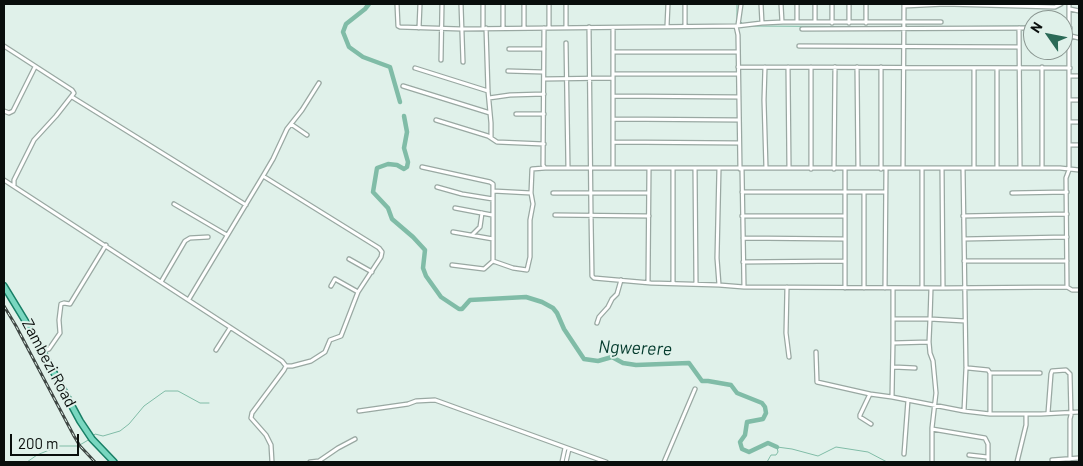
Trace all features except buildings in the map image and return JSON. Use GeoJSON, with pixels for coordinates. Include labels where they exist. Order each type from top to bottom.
{"type":"FeatureCollection","features":[{"type":"Feature","properties":{"kind":"main road","name":"Zambezi Road"},"geometry":{"type":"LineString","coordinates":[[4,286],[80,421],[92,438],[114,462]]}},
{"type":"Feature","properties":{"kind":"street"},"geometry":{"type":"LineString","coordinates":[[397,4],[399,26],[442,29],[737,26],[783,22],[941,22]]}},
{"type":"Feature","properties":{"kind":"street"},"geometry":{"type":"LineString","coordinates":[[419,28],[420,4]]}},
{"type":"Feature","properties":{"kind":"street"},"geometry":{"type":"LineString","coordinates":[[442,4],[442,60]]}},
{"type":"Feature","properties":{"kind":"street"},"geometry":{"type":"LineString","coordinates":[[461,4],[463,62]]}},
{"type":"Feature","properties":{"kind":"street"},"geometry":{"type":"LineString","coordinates":[[483,4],[491,138]]}},
{"type":"Feature","properties":{"kind":"street"},"geometry":{"type":"LineString","coordinates":[[503,4],[503,28]]}},
{"type":"Feature","properties":{"kind":"street"},"geometry":{"type":"LineString","coordinates":[[524,4],[524,28]]}},
{"type":"Feature","properties":{"kind":"street"},"geometry":{"type":"LineString","coordinates":[[549,4],[549,27]]}},
{"type":"Feature","properties":{"kind":"street"},"geometry":{"type":"LineString","coordinates":[[566,4],[566,27]]}},
{"type":"Feature","properties":{"kind":"street"},"geometry":{"type":"LineString","coordinates":[[668,4],[668,26]]}},
{"type":"Feature","properties":{"kind":"street"},"geometry":{"type":"LineString","coordinates":[[685,4],[685,26]]}},
{"type":"Feature","properties":{"kind":"street"},"geometry":{"type":"LineString","coordinates":[[741,4],[737,26],[744,287]]}},
{"type":"Feature","properties":{"kind":"street"},"geometry":{"type":"LineString","coordinates":[[761,4],[762,23]]}},
{"type":"Feature","properties":{"kind":"street"},"geometry":{"type":"LineString","coordinates":[[780,4],[783,22]]}},
{"type":"Feature","properties":{"kind":"street"},"geometry":{"type":"LineString","coordinates":[[797,4],[797,22]]}},
{"type":"Feature","properties":{"kind":"street"},"geometry":{"type":"LineString","coordinates":[[815,4],[815,22]]}},
{"type":"Feature","properties":{"kind":"street"},"geometry":{"type":"LineString","coordinates":[[832,4],[832,23]]}},
{"type":"Feature","properties":{"kind":"street"},"geometry":{"type":"LineString","coordinates":[[849,4],[849,23]]}},
{"type":"Feature","properties":{"kind":"street"},"geometry":{"type":"LineString","coordinates":[[866,4],[866,23]]}},
{"type":"Feature","properties":{"kind":"street"},"geometry":{"type":"LineString","coordinates":[[903,168],[904,5],[955,4],[1055,7],[1061,4]]}},
{"type":"Feature","properties":{"kind":"street"},"geometry":{"type":"LineString","coordinates":[[1070,4],[1070,9],[1079,11]]}},
{"type":"Feature","properties":{"kind":"street"},"geometry":{"type":"LineString","coordinates":[[802,29],[904,27],[1023,28]]}},
{"type":"Feature","properties":{"kind":"street"},"geometry":{"type":"LineString","coordinates":[[544,28],[544,144],[542,165],[545,168]]}},
{"type":"Feature","properties":{"kind":"street"},"geometry":{"type":"LineString","coordinates":[[590,28],[593,277],[744,287],[1067,287],[1079,290]]}},
{"type":"Feature","properties":{"kind":"street"},"geometry":{"type":"LineString","coordinates":[[613,28],[614,168]]}},
{"type":"Feature","properties":{"kind":"street"},"geometry":{"type":"LineString","coordinates":[[1019,28],[1020,168]]}},
{"type":"Feature","properties":{"kind":"street"},"geometry":{"type":"LineString","coordinates":[[566,43],[568,168]]}},
{"type":"Feature","properties":{"kind":"street"},"geometry":{"type":"LineString","coordinates":[[4,46],[73,91],[72,97],[34,140],[14,180],[14,186]]}},
{"type":"Feature","properties":{"kind":"street"},"geometry":{"type":"LineString","coordinates":[[799,46],[1019,47]]}},
{"type":"Feature","properties":{"kind":"street"},"geometry":{"type":"LineString","coordinates":[[509,49],[544,49]]}},
{"type":"Feature","properties":{"kind":"street"},"geometry":{"type":"LineString","coordinates":[[613,52],[738,52]]}},
{"type":"Feature","properties":{"kind":"street"},"geometry":{"type":"LineString","coordinates":[[1067,287],[1066,178],[1069,170],[1070,60]]}},
{"type":"Feature","properties":{"kind":"street"},"geometry":{"type":"LineString","coordinates":[[4,111],[9,113],[13,111],[35,67]]}},
{"type":"Feature","properties":{"kind":"street"},"geometry":{"type":"LineString","coordinates":[[738,67],[1070,68]]}},
{"type":"Feature","properties":{"kind":"street"},"geometry":{"type":"LineString","coordinates":[[765,67],[766,168]]}},
{"type":"Feature","properties":{"kind":"street"},"geometry":{"type":"LineString","coordinates":[[788,67],[789,168]]}},
{"type":"Feature","properties":{"kind":"street"},"geometry":{"type":"LineString","coordinates":[[811,67],[811,169]]}},
{"type":"Feature","properties":{"kind":"street"},"geometry":{"type":"LineString","coordinates":[[834,169],[835,67]]}},
{"type":"Feature","properties":{"kind":"street"},"geometry":{"type":"LineString","coordinates":[[857,67],[858,168]]}},
{"type":"Feature","properties":{"kind":"street"},"geometry":{"type":"LineString","coordinates":[[880,67],[881,169]]}},
{"type":"Feature","properties":{"kind":"street"},"geometry":{"type":"LineString","coordinates":[[415,68],[488,91]]}},
{"type":"Feature","properties":{"kind":"street"},"geometry":{"type":"LineString","coordinates":[[974,68],[974,168]]}},
{"type":"Feature","properties":{"kind":"street"},"geometry":{"type":"LineString","coordinates":[[997,68],[997,168]]}},
{"type":"Feature","properties":{"kind":"street"},"geometry":{"type":"LineString","coordinates":[[1042,68],[1042,168]]}},
{"type":"Feature","properties":{"kind":"street"},"geometry":{"type":"LineString","coordinates":[[508,70],[543,72]]}},
{"type":"Feature","properties":{"kind":"street"},"geometry":{"type":"LineString","coordinates":[[544,79],[567,80],[613,76],[738,74]]}},
{"type":"Feature","properties":{"kind":"street"},"geometry":{"type":"LineString","coordinates":[[1070,76],[1079,76]]}},
{"type":"Feature","properties":{"kind":"street"},"geometry":{"type":"LineString","coordinates":[[189,299],[273,159],[291,124],[319,83]]}},
{"type":"Feature","properties":{"kind":"street"},"geometry":{"type":"LineString","coordinates":[[403,86],[490,113]]}},
{"type":"Feature","properties":{"kind":"street"},"geometry":{"type":"LineString","coordinates":[[489,98],[510,94],[544,94]]}},
{"type":"Feature","properties":{"kind":"street"},"geometry":{"type":"LineString","coordinates":[[614,96],[739,97]]}},
{"type":"Feature","properties":{"kind":"street"},"geometry":{"type":"LineString","coordinates":[[72,97],[246,205]]}},
{"type":"Feature","properties":{"kind":"street"},"geometry":{"type":"LineString","coordinates":[[1070,100],[1079,100]]}},
{"type":"Feature","properties":{"kind":"street"},"geometry":{"type":"LineString","coordinates":[[516,114],[544,114]]}},
{"type":"Feature","properties":{"kind":"street"},"geometry":{"type":"LineString","coordinates":[[614,119],[739,120]]}},
{"type":"Feature","properties":{"kind":"street"},"geometry":{"type":"LineString","coordinates":[[436,120],[488,136],[497,142],[544,144]]}},
{"type":"Feature","properties":{"kind":"street"},"geometry":{"type":"LineString","coordinates":[[1070,122],[1079,122]]}},
{"type":"Feature","properties":{"kind":"street"},"geometry":{"type":"LineString","coordinates":[[291,124],[307,135]]}},
{"type":"Feature","properties":{"kind":"street"},"geometry":{"type":"LineString","coordinates":[[614,142],[740,143]]}},
{"type":"Feature","properties":{"kind":"street"},"geometry":{"type":"LineString","coordinates":[[1069,145],[1079,145]]}},
{"type":"Feature","properties":{"kind":"street"},"geometry":{"type":"LineString","coordinates":[[422,167],[493,184],[493,261],[484,269],[452,266]]}},
{"type":"Feature","properties":{"kind":"street"},"geometry":{"type":"LineString","coordinates":[[493,261],[513,268],[528,270],[530,258],[530,220],[533,204],[531,193],[532,170],[545,168],[1042,168],[1079,170]]}},
{"type":"Feature","properties":{"kind":"street"},"geometry":{"type":"LineString","coordinates":[[648,168],[648,282]]}},
{"type":"Feature","properties":{"kind":"street"},"geometry":{"type":"LineString","coordinates":[[673,168],[673,283]]}},
{"type":"Feature","properties":{"kind":"street"},"geometry":{"type":"LineString","coordinates":[[695,168],[696,284]]}},
{"type":"Feature","properties":{"kind":"street"},"geometry":{"type":"LineString","coordinates":[[719,168],[719,285]]}},
{"type":"Feature","properties":{"kind":"street"},"geometry":{"type":"LineString","coordinates":[[922,168],[922,287]]}},
{"type":"Feature","properties":{"kind":"street"},"geometry":{"type":"LineString","coordinates":[[942,168],[943,288]]}},
{"type":"Feature","properties":{"kind":"street"},"geometry":{"type":"LineString","coordinates":[[963,168],[966,368],[964,411]]}},
{"type":"Feature","properties":{"kind":"street"},"geometry":{"type":"LineString","coordinates":[[844,169],[845,288]]}},
{"type":"Feature","properties":{"kind":"street"},"geometry":{"type":"LineString","coordinates":[[885,288],[886,169]]}},
{"type":"Feature","properties":{"kind":"street"},"geometry":{"type":"LineString","coordinates":[[4,180],[277,357],[286,366],[292,366],[311,361],[325,352],[330,340],[341,336],[358,292],[381,257],[382,252],[379,248],[263,176]]}},
{"type":"Feature","properties":{"kind":"street"},"geometry":{"type":"LineString","coordinates":[[437,187],[462,194],[493,199]]}},
{"type":"Feature","properties":{"kind":"street"},"geometry":{"type":"LineString","coordinates":[[493,191],[531,193]]}},
{"type":"Feature","properties":{"kind":"street"},"geometry":{"type":"LineString","coordinates":[[742,192],[886,192]]}},
{"type":"Feature","properties":{"kind":"street"},"geometry":{"type":"LineString","coordinates":[[864,192],[864,288]]}},
{"type":"Feature","properties":{"kind":"street"},"geometry":{"type":"LineString","coordinates":[[1012,193],[1067,192]]}},
{"type":"Feature","properties":{"kind":"street"},"geometry":{"type":"LineString","coordinates":[[553,193],[648,193]]}},
{"type":"Feature","properties":{"kind":"street"},"geometry":{"type":"LineString","coordinates":[[174,204],[227,235]]}},
{"type":"Feature","properties":{"kind":"street"},"geometry":{"type":"LineString","coordinates":[[455,208],[492,215]]}},
{"type":"Feature","properties":{"kind":"street"},"geometry":{"type":"LineString","coordinates":[[472,236],[480,227],[482,213]]}},
{"type":"Feature","properties":{"kind":"street"},"geometry":{"type":"LineString","coordinates":[[963,216],[1067,214]]}},
{"type":"Feature","properties":{"kind":"street"},"geometry":{"type":"LineString","coordinates":[[555,215],[649,216]]}},
{"type":"Feature","properties":{"kind":"street"},"geometry":{"type":"LineString","coordinates":[[742,216],[844,216]]}},
{"type":"Feature","properties":{"kind":"street"},"geometry":{"type":"LineString","coordinates":[[452,232],[493,239]]}},
{"type":"Feature","properties":{"kind":"street"},"geometry":{"type":"LineString","coordinates":[[161,282],[185,241],[190,238],[208,237]]}},
{"type":"Feature","properties":{"kind":"street"},"geometry":{"type":"LineString","coordinates":[[964,239],[1067,237]]}},
{"type":"Feature","properties":{"kind":"street"},"geometry":{"type":"LineString","coordinates":[[743,238],[844,239]]}},
{"type":"Feature","properties":{"kind":"street"},"geometry":{"type":"LineString","coordinates":[[42,352],[49,349],[60,333],[58,320],[61,304],[64,302],[70,304],[106,245]]}},
{"type":"Feature","properties":{"kind":"street"},"geometry":{"type":"LineString","coordinates":[[349,260],[372,272]]}},
{"type":"Feature","properties":{"kind":"street"},"geometry":{"type":"LineString","coordinates":[[743,262],[844,261]]}},
{"type":"Feature","properties":{"kind":"street"},"geometry":{"type":"LineString","coordinates":[[964,261],[1067,261]]}},
{"type":"Feature","properties":{"kind":"street"},"geometry":{"type":"LineString","coordinates":[[331,286],[335,279],[358,292]]}},
{"type":"Feature","properties":{"kind":"street"},"geometry":{"type":"LineString","coordinates":[[597,323],[599,317],[617,294],[621,280]]}},
{"type":"Feature","properties":{"kind":"street"},"geometry":{"type":"LineString","coordinates":[[787,288],[786,333],[789,357]]}},
{"type":"Feature","properties":{"kind":"street"},"geometry":{"type":"LineString","coordinates":[[892,397],[894,367],[893,288]]}},
{"type":"Feature","properties":{"kind":"street"},"geometry":{"type":"LineString","coordinates":[[931,288],[929,342],[936,393],[932,429],[932,462]]}},
{"type":"Feature","properties":{"kind":"street"},"geometry":{"type":"LineString","coordinates":[[892,319],[964,321]]}},
{"type":"Feature","properties":{"kind":"street"},"geometry":{"type":"LineString","coordinates":[[216,350],[230,328]]}},
{"type":"Feature","properties":{"kind":"street"},"geometry":{"type":"LineString","coordinates":[[893,343],[929,342]]}},
{"type":"Feature","properties":{"kind":"street"},"geometry":{"type":"LineString","coordinates":[[816,352],[817,382],[934,406],[990,414],[1079,412]]}},
{"type":"Feature","properties":{"kind":"street"},"geometry":{"type":"LineString","coordinates":[[272,462],[270,445],[266,435],[251,418],[252,413],[286,366]]}},
{"type":"Feature","properties":{"kind":"street"},"geometry":{"type":"LineString","coordinates":[[894,367],[915,368]]}},
{"type":"Feature","properties":{"kind":"street"},"geometry":{"type":"LineString","coordinates":[[966,368],[988,370],[990,374],[990,414]]}},
{"type":"Feature","properties":{"kind":"street"},"geometry":{"type":"LineString","coordinates":[[1048,413],[1052,371],[1066,370],[1070,374],[1070,459]]}},
{"type":"Feature","properties":{"kind":"street"},"geometry":{"type":"LineString","coordinates":[[990,374],[1040,373]]}},
{"type":"Feature","properties":{"kind":"street"},"geometry":{"type":"LineString","coordinates":[[664,462],[695,389]]}},
{"type":"Feature","properties":{"kind":"street"},"geometry":{"type":"LineString","coordinates":[[870,394],[859,416],[871,424]]}},
{"type":"Feature","properties":{"kind":"street"},"geometry":{"type":"LineString","coordinates":[[359,411],[408,404],[416,401],[435,400],[606,462]]}},
{"type":"Feature","properties":{"kind":"street"},"geometry":{"type":"LineString","coordinates":[[904,454],[908,400]]}},
{"type":"Feature","properties":{"kind":"street"},"geometry":{"type":"LineString","coordinates":[[1017,462],[1026,425],[1026,414]]}},
{"type":"Feature","properties":{"kind":"street"},"geometry":{"type":"LineString","coordinates":[[932,429],[985,438],[988,444],[988,462]]}},
{"type":"Feature","properties":{"kind":"street"},"geometry":{"type":"LineString","coordinates":[[310,462],[320,461],[355,439]]}},
{"type":"Feature","properties":{"kind":"street"},"geometry":{"type":"LineString","coordinates":[[562,462],[567,449]]}},
{"type":"Feature","properties":{"kind":"street"},"geometry":{"type":"LineString","coordinates":[[566,462],[567,449]]}},
{"type":"Feature","properties":{"kind":"street"},"geometry":{"type":"LineString","coordinates":[[969,455],[987,457]]}},
{"type":"Feature","properties":{"kind":"street"},"geometry":{"type":"LineString","coordinates":[[1052,460],[1079,458]]}},
{"type":"Feature","properties":{"kind":"waterway","name":"Ngwerere"},"geometry":{"type":"LineString","coordinates":[[369,4],[346,24],[343,32],[349,47],[363,57],[390,67],[400,102]]}},
{"type":"Feature","properties":{"kind":"waterway"},"geometry":{"type":"LineString","coordinates":[[737,4],[737,19]]}},
{"type":"Feature","properties":{"kind":"waterway"},"geometry":{"type":"LineString","coordinates":[[751,26],[902,27]]}},
{"type":"Feature","properties":{"kind":"waterway"},"geometry":{"type":"LineString","coordinates":[[906,27],[1023,26]]}},
{"type":"Feature","properties":{"kind":"waterway","name":"Ngwerere"},"geometry":{"type":"LineString","coordinates":[[404,116],[407,132],[404,148],[408,162],[407,167],[404,169],[397,165],[388,164],[377,168],[373,192],[388,208],[392,219],[425,250],[423,268],[426,276],[441,297],[459,309],[462,309],[470,300],[526,297],[542,302],[553,308],[557,313],[564,329],[584,359],[598,361],[612,357],[623,363],[636,365],[689,363],[702,381],[731,385],[737,393],[762,403],[765,407],[766,413],[763,419],[747,422],[745,435],[740,442],[742,449],[749,452],[768,443],[777,447]]}},
{"type":"Feature","properties":{"kind":"waterway"},"geometry":{"type":"LineString","coordinates":[[93,436],[95,434],[103,436],[120,431],[129,424],[144,406],[165,391],[178,391],[200,403],[209,403]]}},
{"type":"Feature","properties":{"kind":"waterway"},"geometry":{"type":"LineString","coordinates":[[27,462],[37,455],[59,446],[78,446],[90,439]]}},
{"type":"Feature","properties":{"kind":"waterway"},"geometry":{"type":"LineString","coordinates":[[767,462],[771,455],[776,455],[778,452],[777,447],[818,456],[836,447],[868,452],[887,462]]}},
{"type":"Feature","properties":{"kind":"railway"},"geometry":{"type":"LineString","coordinates":[[4,306],[74,436],[80,446],[95,462]]}}]}
